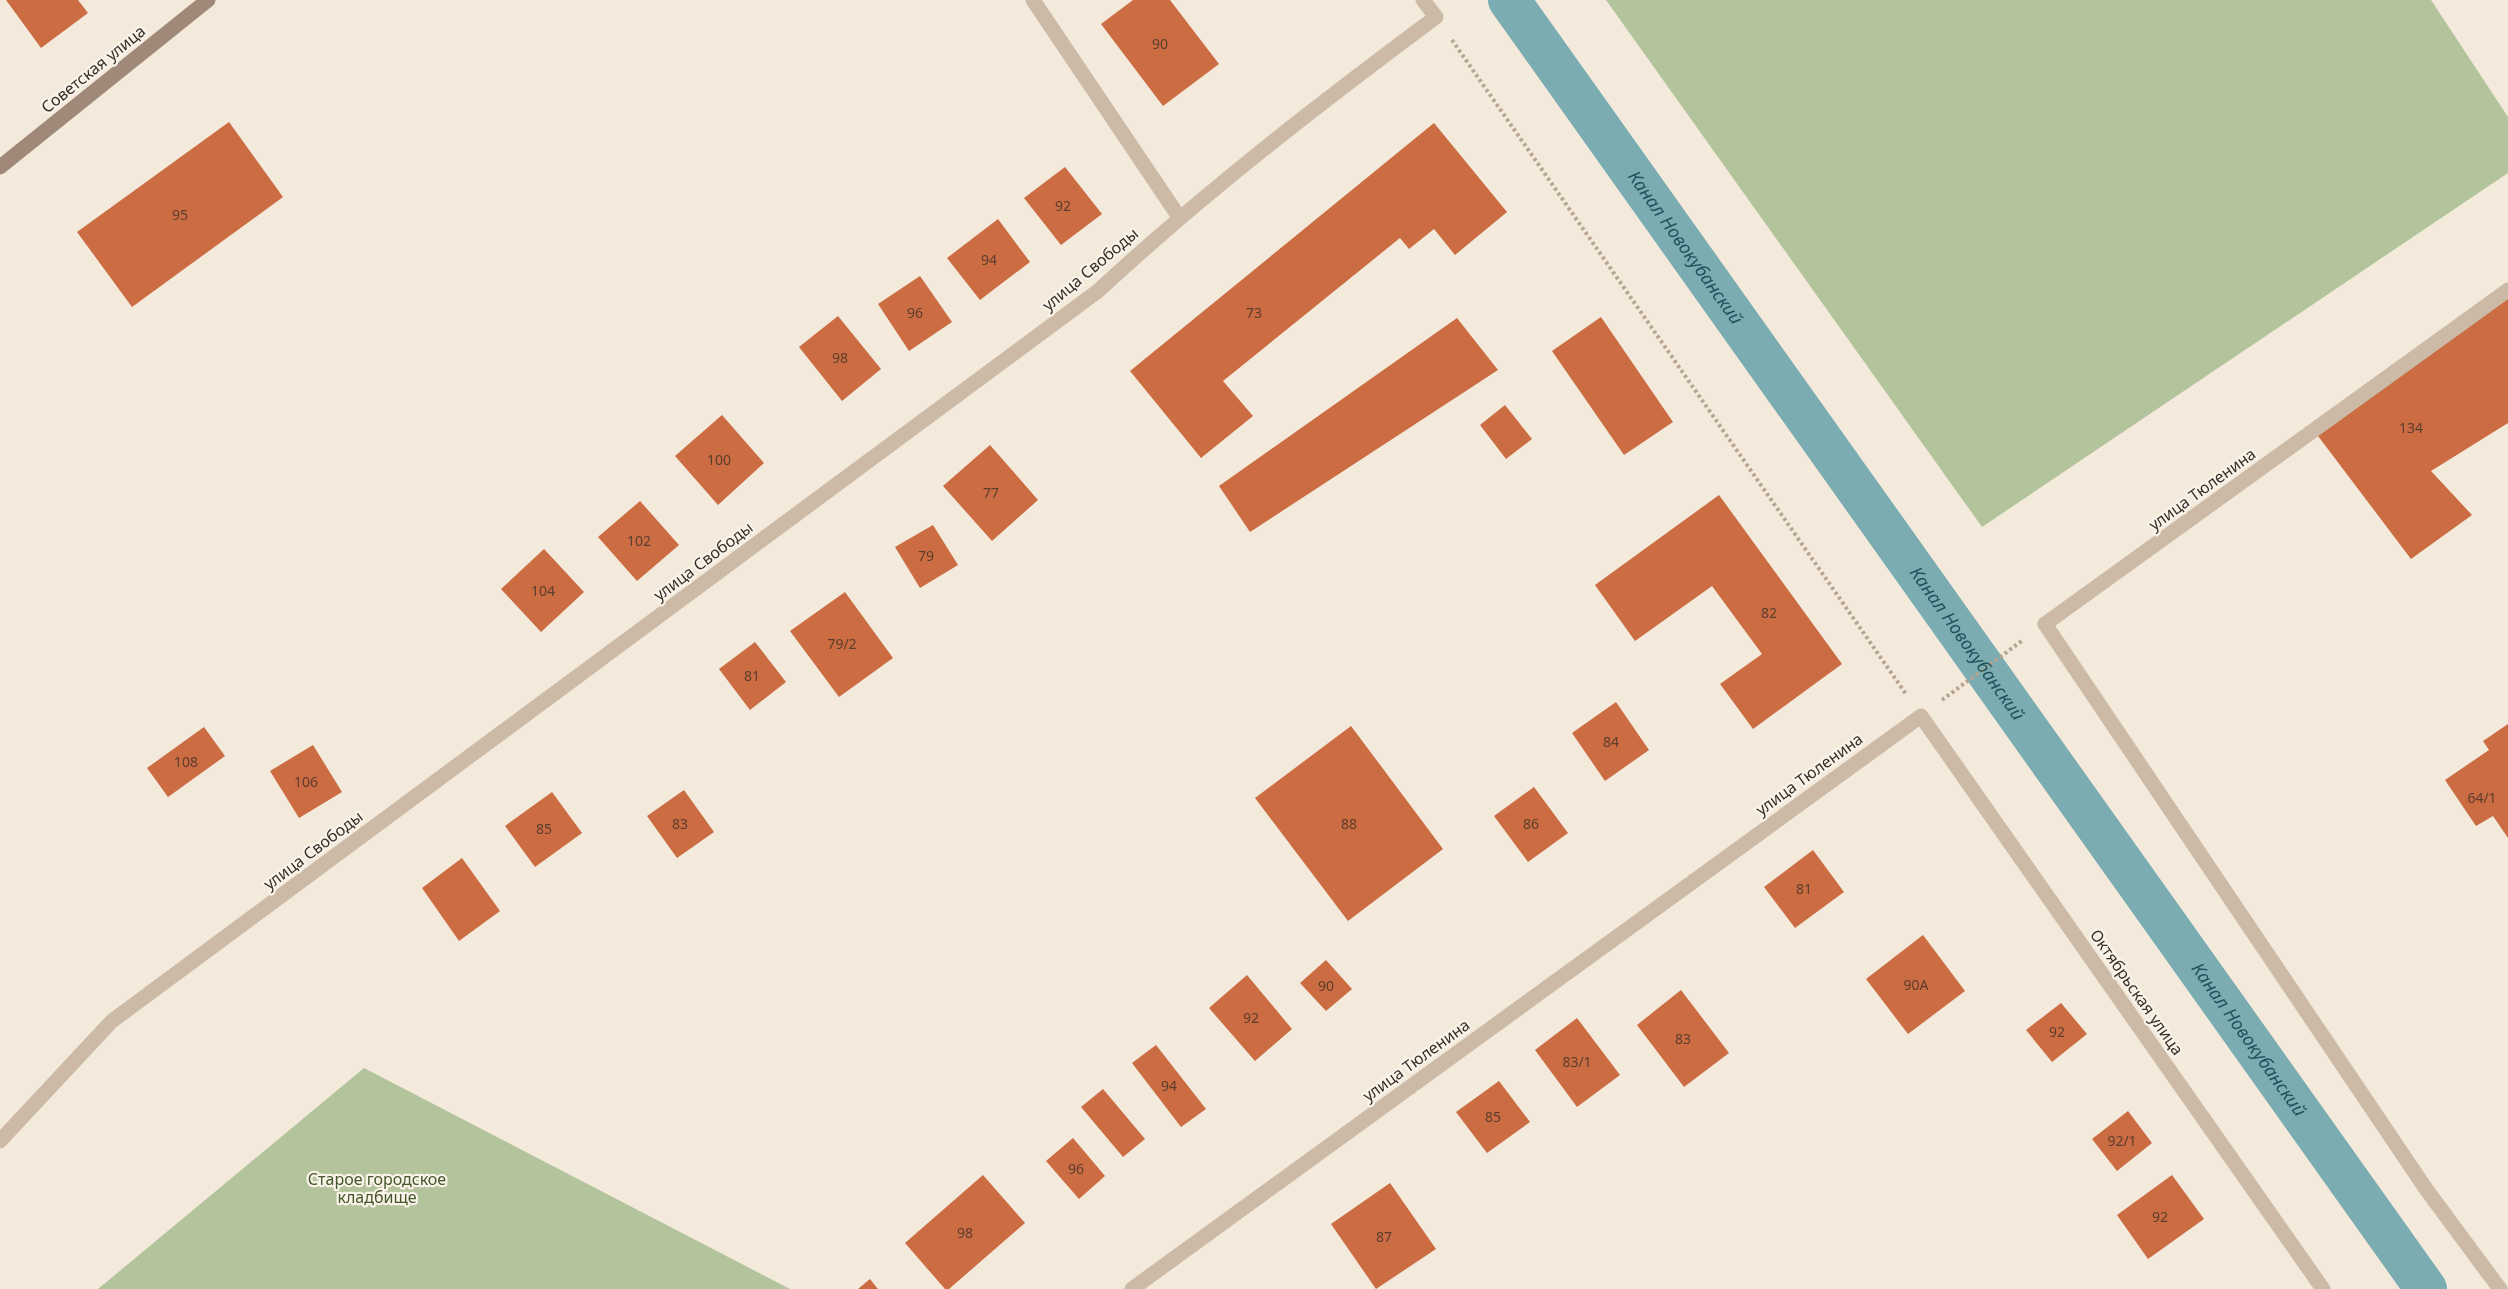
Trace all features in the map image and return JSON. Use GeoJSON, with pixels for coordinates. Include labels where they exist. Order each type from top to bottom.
{"type":"FeatureCollection","features":[{"type":"Feature","properties":{"kind":"main road","name":"Советская улица"},"geometry":{"type":"LineString","coordinates":[[0,167],[208,0]]}},
{"type":"Feature","properties":{"kind":"street"},"geometry":{"type":"LineString","coordinates":[[1033,0],[1179,217]]}},
{"type":"Feature","properties":{"kind":"street"},"geometry":{"type":"LineString","coordinates":[[1423,0],[1436,17]]}},
{"type":"Feature","properties":{"kind":"street","name":"улица Свободы"},"geometry":{"type":"LineString","coordinates":[[0,1141],[112,1021],[1098,291],[1179,217],[1309,111],[1436,17]]}},
{"type":"Feature","properties":{"kind":"street","name":"улица Тюленина"},"geometry":{"type":"LineString","coordinates":[[2045,624],[2508,290]]}},
{"type":"Feature","properties":{"kind":"street"},"geometry":{"type":"LineString","coordinates":[[2045,624],[2426,1188],[2500,1289]]}},
{"type":"Feature","properties":{"kind":"street","name":"улица Тюленина"},"geometry":{"type":"LineString","coordinates":[[1132,1289],[1921,716]]}},
{"type":"Feature","properties":{"kind":"street","name":"Октябрьская улица"},"geometry":{"type":"LineString","coordinates":[[1921,716],[2323,1289]]}},
{"type":"Feature","properties":{"kind":"path"},"geometry":{"type":"LineString","coordinates":[[1436,17],[1921,716],[2045,624]]}},
{"type":"Feature","properties":{"kind":"green space"},"geometry":{"type":"Polygon","coordinates":[[[1606,0],[2431,0],[2508,117],[2508,173],[1982,527],[1606,0]]]}},
{"type":"Feature","properties":{"kind":"green space","name":"Старое городское кладбище"},"geometry":{"type":"Polygon","coordinates":[[[364,1068],[790,1289],[98,1289],[364,1068]]]}},
{"type":"Feature","properties":{"kind":"building"},"geometry":{"type":"Polygon","coordinates":[[[6,0],[78,0],[88,13],[41,48],[6,0]]]}},
{"type":"Feature","properties":{"kind":"building"},"geometry":{"type":"Polygon","coordinates":[[[1133,0],[1170,0],[1219,64],[1163,106],[1101,24],[1133,0]]]}},
{"type":"Feature","properties":{"kind":"building"},"geometry":{"type":"Polygon","coordinates":[[[229,122],[283,197],[132,307],[77,232],[229,122]]]}},
{"type":"Feature","properties":{"kind":"building"},"geometry":{"type":"Polygon","coordinates":[[[1434,123],[1507,212],[1455,255],[1434,229],[1409,249],[1400,238],[1223,381],[1253,416],[1201,458],[1130,371],[1434,123]]]}},
{"type":"Feature","properties":{"kind":"building"},"geometry":{"type":"Polygon","coordinates":[[[1065,167],[1102,214],[1061,245],[1024,198],[1065,167]]]}},
{"type":"Feature","properties":{"kind":"building"},"geometry":{"type":"Polygon","coordinates":[[[998,219],[1030,262],[980,300],[947,258],[998,219]]]}},
{"type":"Feature","properties":{"kind":"building"},"geometry":{"type":"Polygon","coordinates":[[[920,276],[952,322],[909,351],[878,304],[920,276]]]}},
{"type":"Feature","properties":{"kind":"building"},"geometry":{"type":"Polygon","coordinates":[[[2508,298],[2508,423],[2431,471],[2472,515],[2411,559],[2315,432],[2508,298]]]}},
{"type":"Feature","properties":{"kind":"building"},"geometry":{"type":"Polygon","coordinates":[[[838,316],[881,369],[842,401],[799,347],[838,316]]]}},
{"type":"Feature","properties":{"kind":"building"},"geometry":{"type":"Polygon","coordinates":[[[1601,317],[1673,422],[1624,455],[1552,351],[1601,317]]]}},
{"type":"Feature","properties":{"kind":"building"},"geometry":{"type":"Polygon","coordinates":[[[1457,318],[1498,370],[1250,532],[1219,486],[1457,318]]]}},
{"type":"Feature","properties":{"kind":"building"},"geometry":{"type":"Polygon","coordinates":[[[1505,405],[1532,439],[1506,459],[1480,425],[1505,405]]]}},
{"type":"Feature","properties":{"kind":"building"},"geometry":{"type":"Polygon","coordinates":[[[722,415],[764,463],[718,505],[675,456],[722,415]]]}},
{"type":"Feature","properties":{"kind":"building"},"geometry":{"type":"Polygon","coordinates":[[[990,445],[1038,500],[992,541],[943,486],[990,445]]]}},
{"type":"Feature","properties":{"kind":"building"},"geometry":{"type":"Polygon","coordinates":[[[1719,495],[1842,664],[1753,729],[1720,684],[1762,654],[1712,586],[1635,641],[1595,585],[1719,495]]]}},
{"type":"Feature","properties":{"kind":"building"},"geometry":{"type":"Polygon","coordinates":[[[640,501],[679,545],[637,581],[598,537],[640,501]]]}},
{"type":"Feature","properties":{"kind":"building"},"geometry":{"type":"Polygon","coordinates":[[[933,525],[958,565],[920,588],[895,547],[933,525]]]}},
{"type":"Feature","properties":{"kind":"building"},"geometry":{"type":"Polygon","coordinates":[[[544,549],[584,592],[541,632],[501,589],[544,549]]]}},
{"type":"Feature","properties":{"kind":"building"},"geometry":{"type":"Polygon","coordinates":[[[845,592],[893,658],[839,697],[790,631],[845,592]]]}},
{"type":"Feature","properties":{"kind":"building"},"geometry":{"type":"Polygon","coordinates":[[[755,642],[786,682],[750,710],[719,669],[755,642]]]}},
{"type":"Feature","properties":{"kind":"building"},"geometry":{"type":"Polygon","coordinates":[[[1616,702],[1649,750],[1605,781],[1572,733],[1616,702]]]}},
{"type":"Feature","properties":{"kind":"building"},"geometry":{"type":"Polygon","coordinates":[[[2508,724],[2508,838],[2493,816],[2476,826],[2445,780],[2489,750],[2483,741],[2508,724]]]}},
{"type":"Feature","properties":{"kind":"building"},"geometry":{"type":"Polygon","coordinates":[[[1351,726],[1443,849],[1348,921],[1255,798],[1351,726]]]}},
{"type":"Feature","properties":{"kind":"building"},"geometry":{"type":"Polygon","coordinates":[[[204,727],[225,756],[168,797],[147,768],[204,727]]]}},
{"type":"Feature","properties":{"kind":"building"},"geometry":{"type":"Polygon","coordinates":[[[313,745],[342,792],[299,818],[270,771],[313,745]]]}},
{"type":"Feature","properties":{"kind":"building"},"geometry":{"type":"Polygon","coordinates":[[[1534,787],[1568,833],[1528,862],[1494,816],[1534,787]]]}},
{"type":"Feature","properties":{"kind":"building"},"geometry":{"type":"Polygon","coordinates":[[[684,790],[714,832],[677,858],[647,816],[684,790]]]}},
{"type":"Feature","properties":{"kind":"building"},"geometry":{"type":"Polygon","coordinates":[[[552,792],[582,833],[535,867],[505,826],[552,792]]]}},
{"type":"Feature","properties":{"kind":"building"},"geometry":{"type":"Polygon","coordinates":[[[1813,850],[1844,892],[1795,928],[1764,887],[1813,850]]]}},
{"type":"Feature","properties":{"kind":"building"},"geometry":{"type":"Polygon","coordinates":[[[462,858],[500,911],[459,941],[422,888],[462,858]]]}},
{"type":"Feature","properties":{"kind":"building"},"geometry":{"type":"Polygon","coordinates":[[[1923,935],[1965,991],[1908,1034],[1866,979],[1923,935]]]}},
{"type":"Feature","properties":{"kind":"building"},"geometry":{"type":"Polygon","coordinates":[[[1326,960],[1352,989],[1326,1011],[1300,983],[1326,960]]]}},
{"type":"Feature","properties":{"kind":"building"},"geometry":{"type":"Polygon","coordinates":[[[1247,975],[1292,1029],[1255,1061],[1209,1008],[1247,975]]]}},
{"type":"Feature","properties":{"kind":"building"},"geometry":{"type":"Polygon","coordinates":[[[1681,990],[1729,1053],[1684,1087],[1637,1025],[1681,990]]]}},
{"type":"Feature","properties":{"kind":"building"},"geometry":{"type":"Polygon","coordinates":[[[2061,1003],[2087,1034],[2052,1062],[2026,1030],[2061,1003]]]}},
{"type":"Feature","properties":{"kind":"building"},"geometry":{"type":"Polygon","coordinates":[[[1577,1018],[1620,1075],[1577,1107],[1535,1050],[1577,1018]]]}},
{"type":"Feature","properties":{"kind":"building"},"geometry":{"type":"Polygon","coordinates":[[[1156,1045],[1206,1109],[1181,1127],[1132,1063],[1156,1045]]]}},
{"type":"Feature","properties":{"kind":"building"},"geometry":{"type":"Polygon","coordinates":[[[1499,1081],[1530,1122],[1487,1153],[1456,1112],[1499,1081]]]}},
{"type":"Feature","properties":{"kind":"building"},"geometry":{"type":"Polygon","coordinates":[[[1103,1089],[1145,1139],[1123,1157],[1081,1107],[1103,1089]]]}},
{"type":"Feature","properties":{"kind":"building"},"geometry":{"type":"Polygon","coordinates":[[[2128,1111],[2152,1143],[2117,1171],[2092,1139],[2128,1111]]]}},
{"type":"Feature","properties":{"kind":"building"},"geometry":{"type":"Polygon","coordinates":[[[1073,1138],[1105,1176],[1079,1199],[1046,1161],[1073,1138]]]}},
{"type":"Feature","properties":{"kind":"building"},"geometry":{"type":"Polygon","coordinates":[[[983,1175],[1025,1223],[949,1289],[945,1289],[905,1243],[983,1175]]]}},
{"type":"Feature","properties":{"kind":"building"},"geometry":{"type":"Polygon","coordinates":[[[2172,1175],[2204,1219],[2148,1259],[2117,1215],[2172,1175]]]}},
{"type":"Feature","properties":{"kind":"building"},"geometry":{"type":"Polygon","coordinates":[[[1390,1183],[1436,1249],[1376,1289],[1331,1224],[1390,1183]]]}},
{"type":"Feature","properties":{"kind":"building"},"geometry":{"type":"Polygon","coordinates":[[[870,1279],[878,1289],[858,1289],[870,1279]]]}},
{"type":"Feature","properties":{"kind":"waterway","name":"Канал Новокубанский"},"geometry":{"type":"LineString","coordinates":[[1509,0],[2426,1289]]}}]}
